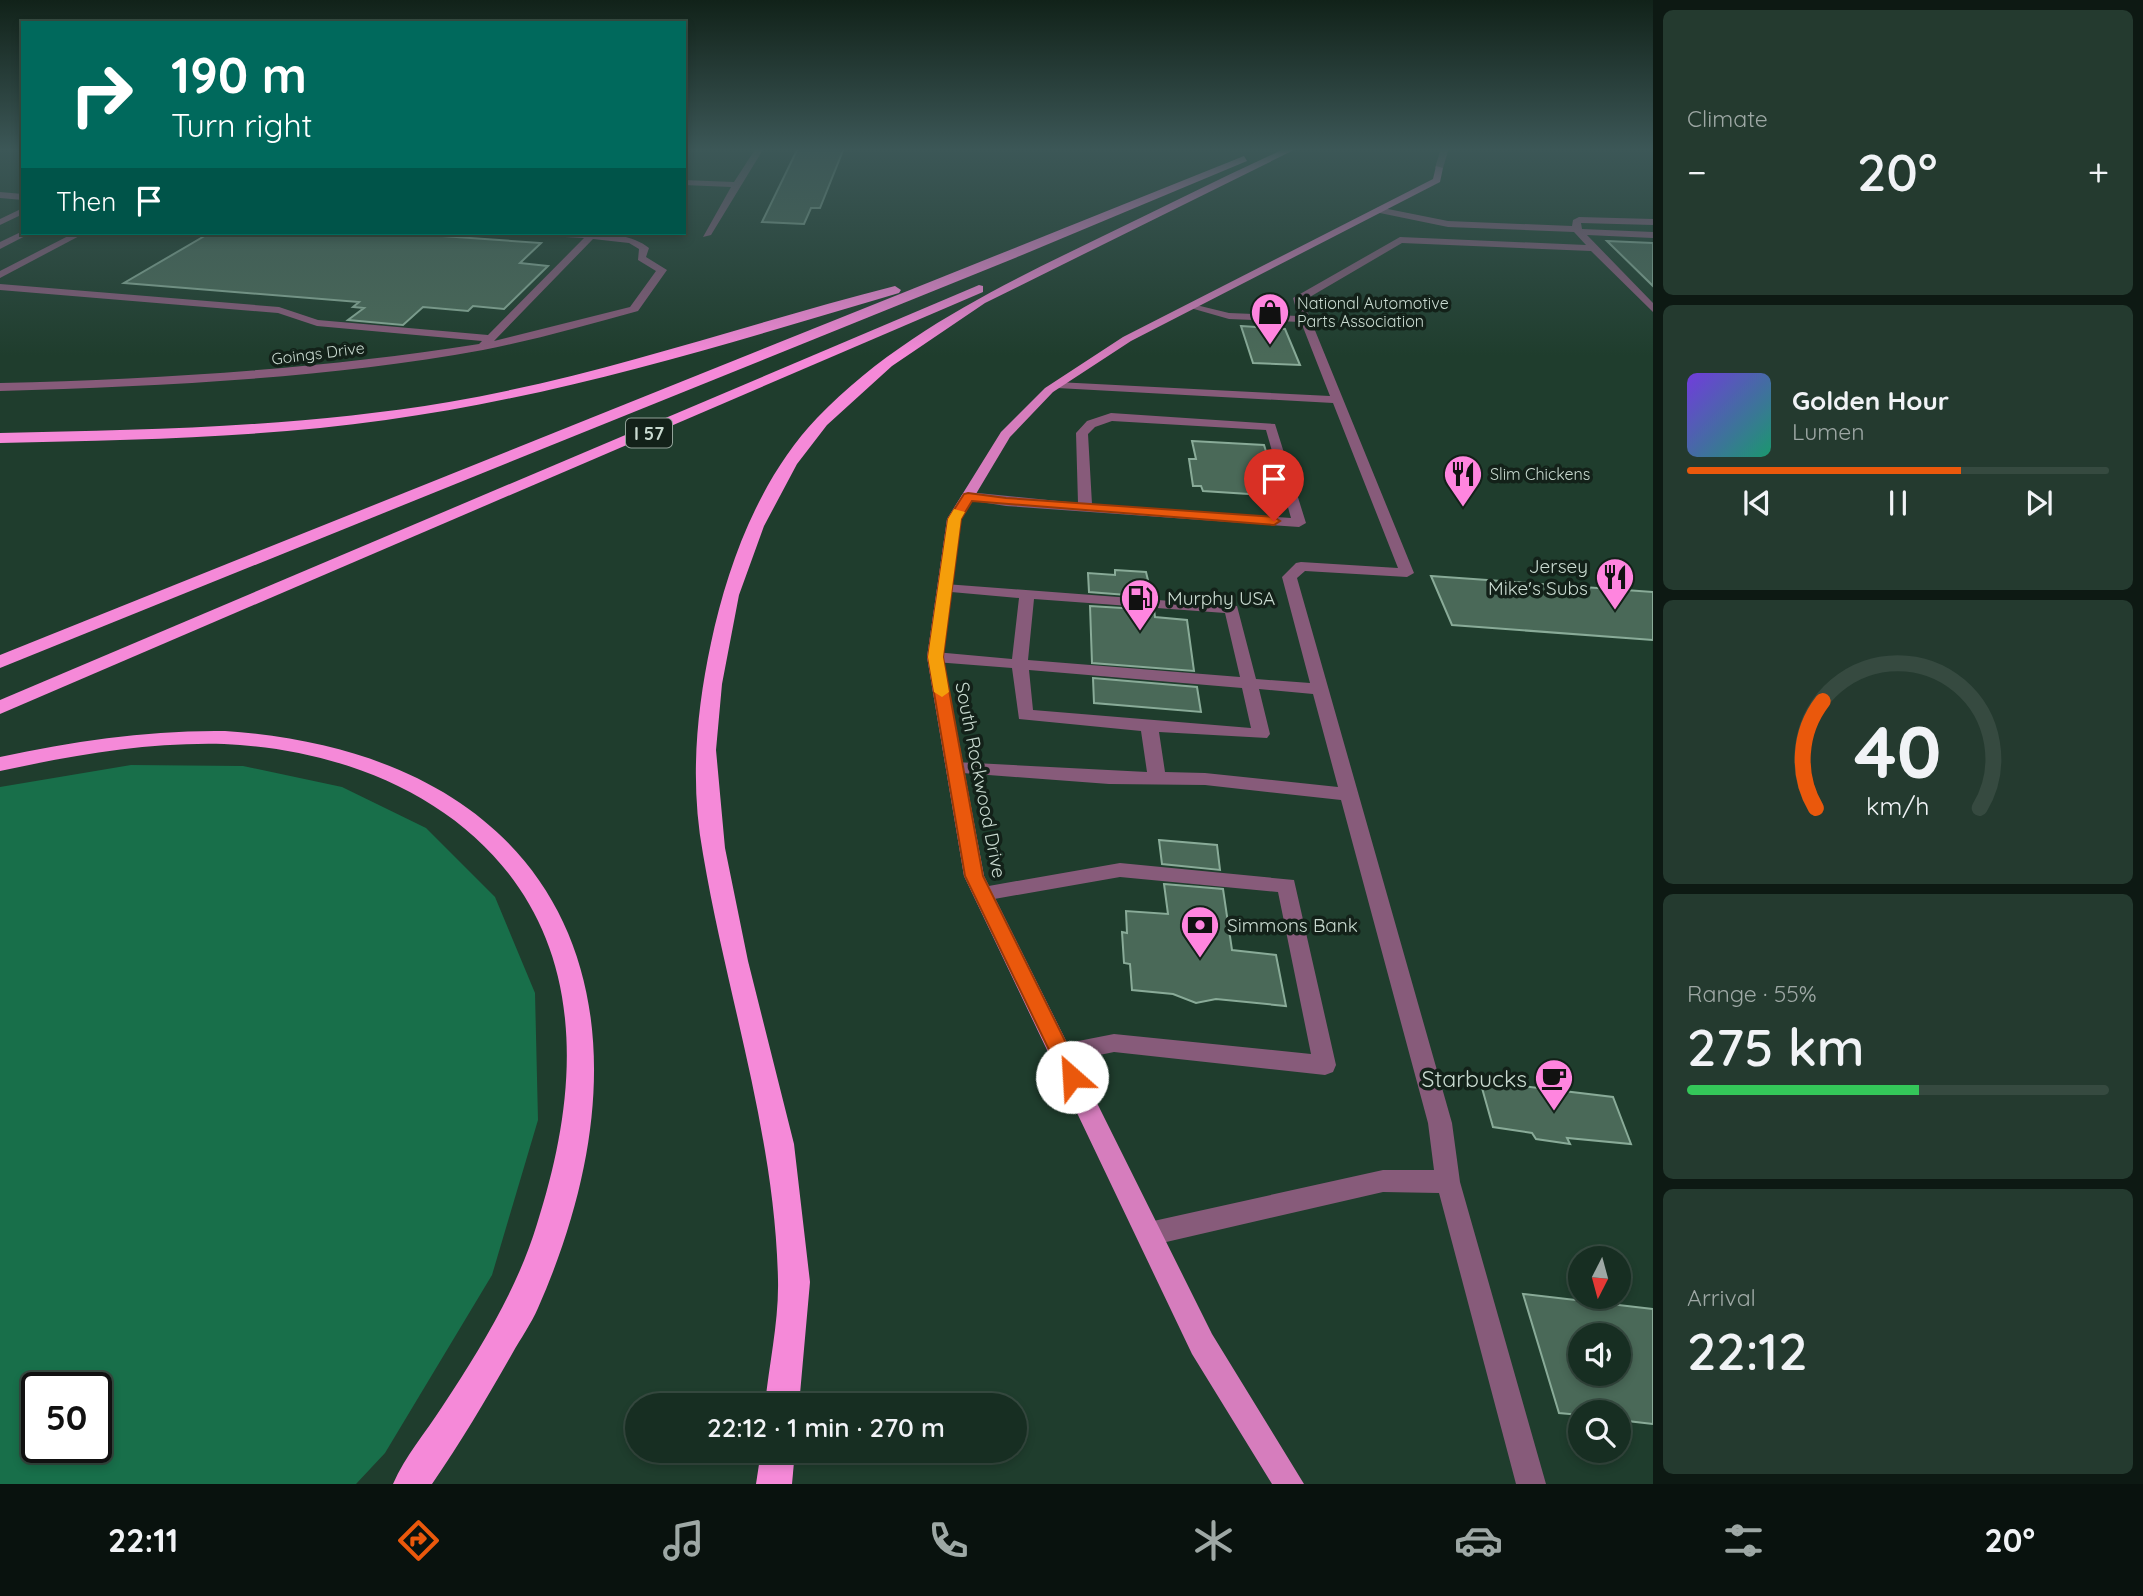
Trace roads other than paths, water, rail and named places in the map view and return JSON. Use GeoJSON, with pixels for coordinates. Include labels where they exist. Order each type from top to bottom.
{"type":"FeatureCollection","features":[{"type":"Feature","properties":{"kind":"highway","name":"I 57"},"geometry":{"type":"LineString","coordinates":[[0,662],[1104,217]]}},
{"type":"Feature","properties":{"kind":"highway","name":"I 57"},"geometry":{"type":"LineString","coordinates":[[0,708],[707,408],[1140,217]]}},
{"type":"Feature","properties":{"kind":"highway"},"geometry":{"type":"LineString","coordinates":[[783,1393],[794,1282],[780,1144],[735,961],[716,861],[705,750],[712,684],[730,595],[751,538],[790,463],[822,422],[887,363],[981,300],[1150,217]]}},
{"type":"Feature","properties":{"kind":"highway"},"geometry":{"type":"LineString","coordinates":[[0,438],[284,425],[387,416],[562,383],[676,354],[1011,256]]}},
{"type":"Feature","properties":{"kind":"highway"},"geometry":{"type":"LineString","coordinates":[[0,764],[114,742],[185,737],[256,740],[321,750],[374,764],[422,785],[470,817],[513,857],[547,907],[569,968],[579,1018],[579,1092],[568,1167],[529,1291],[461,1412],[411,1484]]}},
{"type":"Feature","properties":{"kind":"highway"},"geometry":{"type":"LineString","coordinates":[[775,1484],[777,1463]]}},
{"type":"Feature","properties":{"kind":"main road","name":"South Rockwood Drive"},"geometry":{"type":"LineString","coordinates":[[1289,1484],[1202,1344],[974,876],[935,657],[954,519],[1005,435],[1057,385],[1127,339],[1364,217]]}},
{"type":"Feature","properties":{"kind":"street"},"geometry":{"type":"LineString","coordinates":[[706,235],[716,217]]}},
{"type":"Feature","properties":{"kind":"street"},"geometry":{"type":"LineString","coordinates":[[1417,217],[1448,223],[1653,235]]}},
{"type":"Feature","properties":{"kind":"street"},"geometry":{"type":"LineString","coordinates":[[1653,222],[1576,222],[1594,248],[1653,309]]}},
{"type":"Feature","properties":{"kind":"street"},"geometry":{"type":"LineString","coordinates":[[0,246],[22,235]]}},
{"type":"Feature","properties":{"kind":"street"},"geometry":{"type":"LineString","coordinates":[[0,275],[76,235]]}},
{"type":"Feature","properties":{"kind":"street"},"geometry":{"type":"LineString","coordinates":[[575,235],[590,236]]}},
{"type":"Feature","properties":{"kind":"street"},"geometry":{"type":"LineString","coordinates":[[481,347],[590,236]]}},
{"type":"Feature","properties":{"kind":"street","name":"Goings Drive"},"geometry":{"type":"LineString","coordinates":[[0,387],[248,377],[481,347],[635,309],[663,270],[641,258],[644,248],[631,240],[590,236]]}},
{"type":"Feature","properties":{"kind":"street"},"geometry":{"type":"LineString","coordinates":[[1531,1484],[1448,1182],[1440,1123],[1289,577],[1301,566],[1407,573],[1297,300],[1400,240],[1594,248]]}},
{"type":"Feature","properties":{"kind":"street"},"geometry":{"type":"LineString","coordinates":[[0,287],[278,310],[317,324],[490,338]]}},
{"type":"Feature","properties":{"kind":"street"},"geometry":{"type":"LineString","coordinates":[[1192,307],[1229,316],[1303,319]]}},
{"type":"Feature","properties":{"kind":"street"},"geometry":{"type":"LineString","coordinates":[[1057,385],[1336,400]]}},
{"type":"Feature","properties":{"kind":"street"},"geometry":{"type":"LineString","coordinates":[[968,496],[1085,507],[1298,523],[1271,427],[1111,417],[1090,424],[1082,433],[1085,507]]}},
{"type":"Feature","properties":{"kind":"street"},"geometry":{"type":"LineString","coordinates":[[945,588],[1027,594],[1232,610],[1261,734],[1026,715],[1020,664],[1027,594]]}},
{"type":"Feature","properties":{"kind":"street"},"geometry":{"type":"LineString","coordinates":[[935,657],[1320,689]]}},
{"type":"Feature","properties":{"kind":"street"},"geometry":{"type":"LineString","coordinates":[[1149,726],[1157,779]]}},
{"type":"Feature","properties":{"kind":"street"},"geometry":{"type":"LineString","coordinates":[[956,768],[1157,779],[1205,779],[1349,794]]}},
{"type":"Feature","properties":{"kind":"street"},"geometry":{"type":"LineString","coordinates":[[983,894],[1120,870],[1287,885],[1325,1065],[1114,1043],[1061,1053]]}},
{"type":"Feature","properties":{"kind":"street"},"geometry":{"type":"LineString","coordinates":[[1149,1234],[1383,1181],[1448,1182]]}},
{"type":"Feature","properties":{"kind":"place","name":"National Automotive Parts Association"},"geometry":{"type":"Point","coordinates":[1270,346]}},
{"type":"Feature","properties":{"kind":"place","name":"Slim Chickens"},"geometry":{"type":"Point","coordinates":[1463,508]}},
{"type":"Feature","properties":{"kind":"place","name":"Jersey Mike's Subs"},"geometry":{"type":"Point","coordinates":[1615,611]}},
{"type":"Feature","properties":{"kind":"place","name":"Murphy USA"},"geometry":{"type":"Point","coordinates":[1140,632]}},
{"type":"Feature","properties":{"kind":"place","name":"Simmons Bank"},"geometry":{"type":"Point","coordinates":[1200,959]}},
{"type":"Feature","properties":{"kind":"place","name":"Starbucks"},"geometry":{"type":"Point","coordinates":[1554,1112]}}]}
